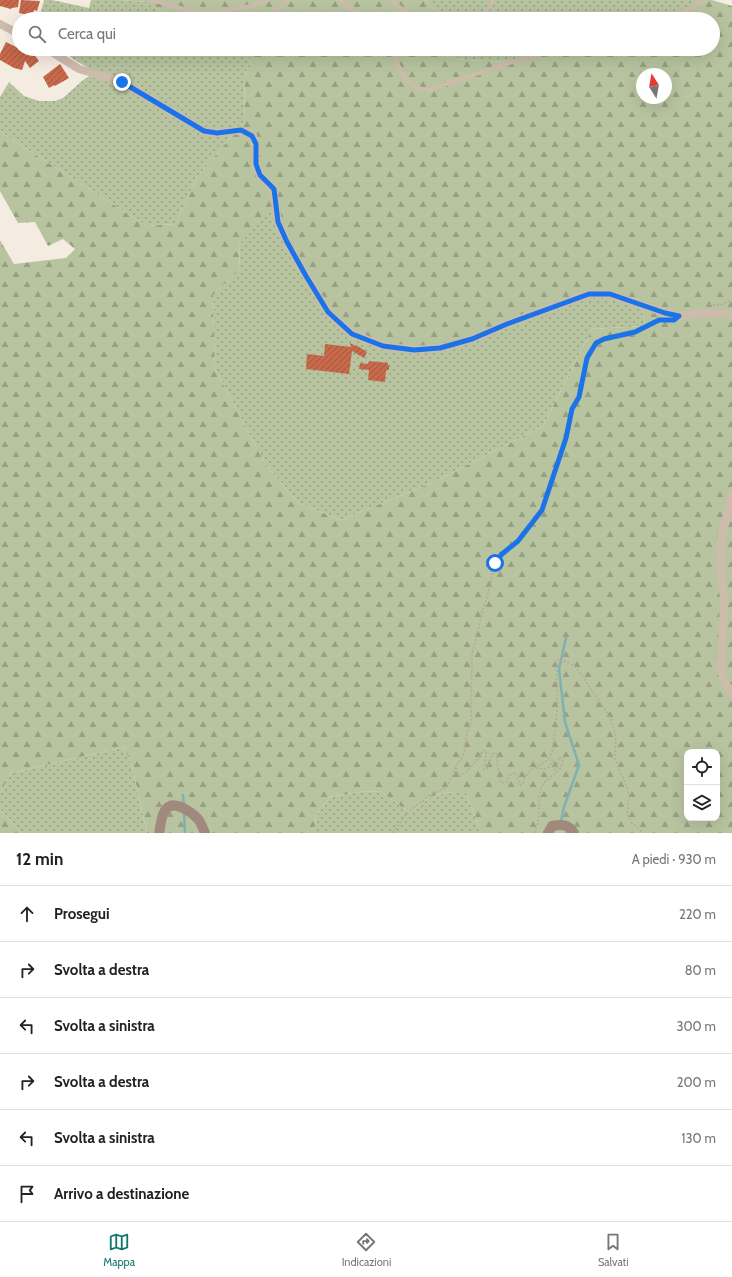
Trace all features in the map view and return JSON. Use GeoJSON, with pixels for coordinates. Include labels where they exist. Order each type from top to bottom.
{"type":"FeatureCollection","features":[{"type":"Feature","properties":{"kind":"street"},"geometry":{"type":"LineString","coordinates":[[0,24],[12,30]]}},
{"type":"Feature","properties":{"kind":"street"},"geometry":{"type":"LineString","coordinates":[[59,56],[79,69],[122,82],[204,131],[217,133],[241,130],[252,136],[256,144],[256,164],[260,175],[274,189],[278,222],[287,242],[328,312],[352,334],[383,346],[414,350],[440,348],[472,339],[507,324],[589,294],[610,294],[665,313],[679,316],[703,313],[732,314]]}},
{"type":"Feature","properties":{"kind":"street"},"geometry":{"type":"LineString","coordinates":[[732,494],[721,540],[721,576],[724,600],[720,672],[732,693]]}},
{"type":"Feature","properties":{"kind":"street"},"geometry":{"type":"LineString","coordinates":[[159,833],[166,808],[172,806],[178,806],[189,811],[198,820],[204,833]]}},
{"type":"Feature","properties":{"kind":"street"},"geometry":{"type":"LineString","coordinates":[[550,829],[561,824],[571,830]]}},
{"type":"Feature","properties":{"kind":"lane"},"geometry":{"type":"LineString","coordinates":[[150,0],[202,12],[242,8],[256,5],[268,0]]}},
{"type":"Feature","properties":{"kind":"lane"},"geometry":{"type":"LineString","coordinates":[[273,12],[287,0]]}},
{"type":"Feature","properties":{"kind":"lane"},"geometry":{"type":"LineString","coordinates":[[340,0],[356,12]]}},
{"type":"Feature","properties":{"kind":"lane"},"geometry":{"type":"LineString","coordinates":[[390,0],[406,12]]}},
{"type":"Feature","properties":{"kind":"lane"},"geometry":{"type":"LineString","coordinates":[[486,12],[492,0]]}},
{"type":"Feature","properties":{"kind":"lane"},"geometry":{"type":"LineString","coordinates":[[679,12],[696,6],[700,0]]}},
{"type":"Feature","properties":{"kind":"lane"},"geometry":{"type":"LineString","coordinates":[[394,56],[405,79],[417,88],[429,90],[512,62],[535,56]]}},
{"type":"Feature","properties":{"kind":"path"},"geometry":{"type":"LineString","coordinates":[[393,833],[407,813],[430,795],[447,788],[456,766],[464,752],[470,722],[472,654],[495,563],[502,554],[518,541],[542,510],[566,438],[572,409],[579,397],[587,358],[596,343],[604,339],[635,332],[659,320],[666,320]]}},
{"type":"Feature","properties":{"kind":"path"},"geometry":{"type":"LineString","coordinates":[[456,766],[456,772],[459,776],[464,775],[478,759],[483,750],[486,752],[484,769],[487,769],[492,754],[496,753],[502,783],[507,782],[509,776],[515,772],[520,785],[523,783],[524,778],[529,771],[548,758],[552,752],[558,712],[556,661],[559,659],[564,660],[576,667],[610,717],[616,736],[615,759],[627,787],[629,797],[626,815],[643,833]]}},
{"type":"Feature","properties":{"kind":"path"},"geometry":{"type":"LineString","coordinates":[[535,768],[545,769],[549,767],[552,760],[554,760],[555,770],[560,757],[563,759],[563,764],[558,772],[546,781],[541,789],[539,816],[535,833]]}},
{"type":"Feature","properties":{"kind":"green space"},"geometry":{"type":"Polygon","coordinates":[[[44,0],[52,0],[89,8],[91,0],[120,0],[146,2],[161,12],[41,12],[44,0]]]}},
{"type":"Feature","properties":{"kind":"green space"},"geometry":{"type":"Polygon","coordinates":[[[120,0],[425,0],[437,12],[190,12],[181,10],[180,12],[161,12],[146,2],[120,0]]]}},
{"type":"Feature","properties":{"kind":"green space"},"geometry":{"type":"Polygon","coordinates":[[[425,0],[707,0],[679,12],[437,12],[425,0]]]}},
{"type":"Feature","properties":{"kind":"green space"},"geometry":{"type":"Polygon","coordinates":[[[707,0],[732,6],[732,833],[481,833],[466,792],[435,795],[410,813],[380,791],[359,792],[330,797],[316,816],[315,827],[306,833],[147,833],[132,766],[124,747],[11,773],[0,793],[0,240],[14,264],[66,258],[75,249],[63,239],[48,246],[35,222],[18,223],[0,191],[0,130],[8,137],[147,226],[175,224],[197,177],[244,122],[245,78],[251,56],[446,56],[465,60],[512,62],[535,56],[720,56],[720,12],[679,12],[707,0]],[[272,210],[239,244],[240,269],[213,295],[215,369],[266,465],[298,503],[341,520],[436,481],[543,426],[592,329],[645,326],[640,300],[612,292],[583,292],[469,337],[438,345],[410,347],[387,344],[358,335],[328,307],[272,210]]]}},
{"type":"Feature","properties":{"kind":"green space"},"geometry":{"type":"Polygon","coordinates":[[[181,10],[191,12],[180,12],[181,10]]]}},
{"type":"Feature","properties":{"kind":"green space"},"geometry":{"type":"Polygon","coordinates":[[[70,56],[251,56],[245,78],[244,122],[197,177],[175,224],[147,226],[8,137],[0,130],[0,97],[9,82],[24,96],[39,101],[55,101],[63,98],[82,81],[95,72],[70,56]]]}},
{"type":"Feature","properties":{"kind":"green space"},"geometry":{"type":"Polygon","coordinates":[[[446,56],[535,56],[512,62],[465,60],[446,56]]]}},
{"type":"Feature","properties":{"kind":"green space"},"geometry":{"type":"Polygon","coordinates":[[[272,209],[328,307],[469,337],[583,292],[612,292],[640,300],[645,326],[592,329],[543,426],[436,481],[341,520],[298,503],[266,465],[215,369],[213,295],[240,269],[239,244],[272,209]]]}},
{"type":"Feature","properties":{"kind":"green space"},"geometry":{"type":"Polygon","coordinates":[[[124,747],[132,766],[147,833],[21,833],[0,809],[0,793],[11,773],[124,747]]]}},
{"type":"Feature","properties":{"kind":"green space"},"geometry":{"type":"Polygon","coordinates":[[[380,791],[410,813],[435,795],[466,792],[481,833],[306,833],[315,827],[316,816],[330,797],[359,792],[380,791]]]}},
{"type":"Feature","properties":{"kind":"green space"},"geometry":{"type":"Polygon","coordinates":[[[0,809],[21,833],[0,833],[0,809]]]}},
{"type":"Feature","properties":{"kind":"building"},"geometry":{"type":"Polygon","coordinates":[[[0,0],[19,0],[18,7],[11,9],[0,6],[0,0]]]}},
{"type":"Feature","properties":{"kind":"building"},"geometry":{"type":"Polygon","coordinates":[[[21,0],[40,1],[37,11],[19,12],[21,0]]]}},
{"type":"Feature","properties":{"kind":"building"},"geometry":{"type":"Polygon","coordinates":[[[6,42],[12,45],[12,56],[35,56],[39,61],[30,68],[25,61],[22,70],[14,68],[0,60],[0,54],[6,42]]]}},
{"type":"Feature","properties":{"kind":"building"},"geometry":{"type":"Polygon","coordinates":[[[60,64],[69,78],[49,88],[43,77],[60,64]]]}},
{"type":"Feature","properties":{"kind":"building"},"geometry":{"type":"Polygon","coordinates":[[[350,343],[367,352],[364,358],[352,351],[349,374],[306,369],[307,354],[324,356],[325,344],[351,347],[350,343]]]}},
{"type":"Feature","properties":{"kind":"building"},"geometry":{"type":"Polygon","coordinates":[[[369,361],[388,363],[389,370],[386,370],[385,382],[368,380],[369,370],[359,369],[360,363],[368,364],[369,361]]]}},
{"type":"Feature","properties":{"kind":"waterway"},"geometry":{"type":"LineString","coordinates":[[561,821],[564,807],[579,765],[565,722],[559,669],[566,638]]}},
{"type":"Feature","properties":{"kind":"waterway"},"geometry":{"type":"LineString","coordinates":[[183,795],[184,806]]}},
{"type":"Feature","properties":{"kind":"waterway"},"geometry":{"type":"LineString","coordinates":[[184,811],[185,833]]}},
{"type":"Feature","properties":{"kind":"route"},"geometry":{"type":"LineString","coordinates":[[122,82],[204,131],[217,133],[241,130],[252,136],[256,144],[256,164],[260,175],[274,189],[278,222],[287,242],[328,312],[352,334],[383,346],[414,350],[440,348],[472,339],[507,324],[589,294],[610,294],[637,302],[665,313],[679,316],[674,320],[659,320],[635,332],[604,339],[596,343],[587,358],[579,397],[572,409],[566,438],[542,510],[518,541],[502,554],[495,563]]}}]}
